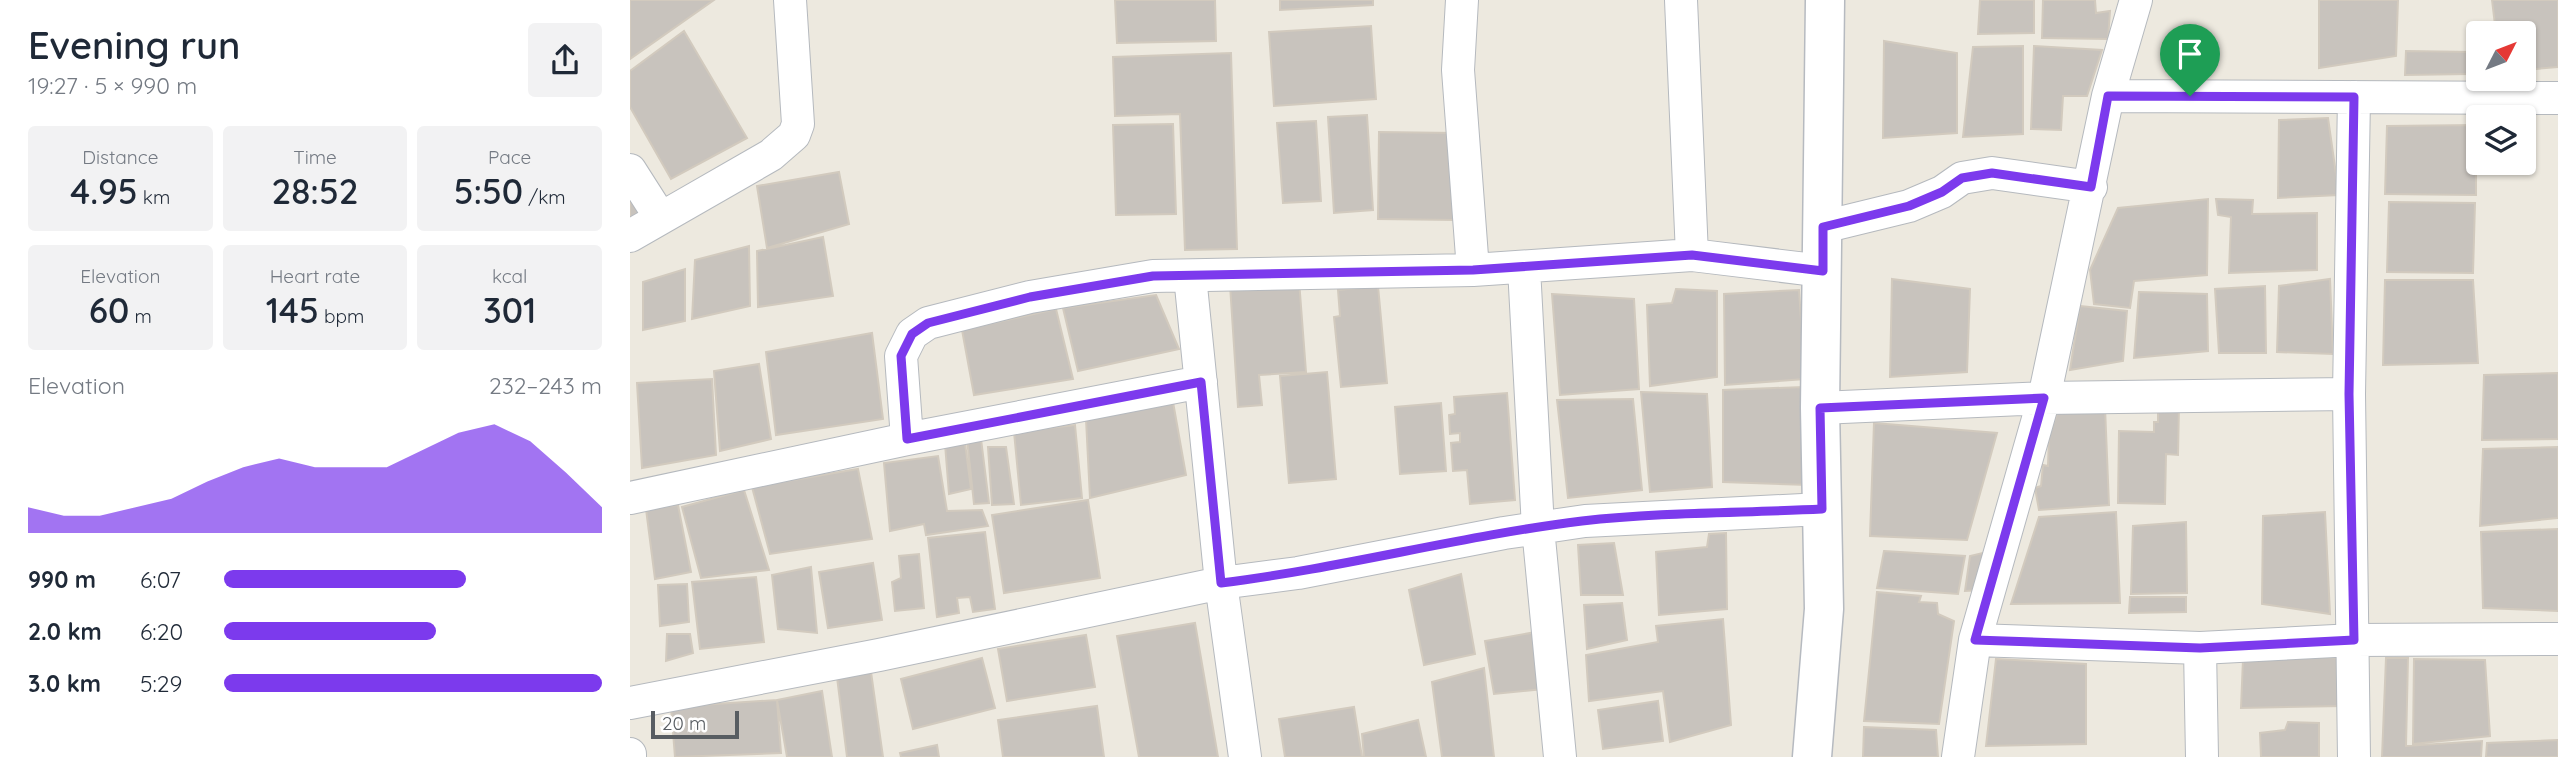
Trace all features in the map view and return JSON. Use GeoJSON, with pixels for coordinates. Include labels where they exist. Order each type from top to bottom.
{"type":"FeatureCollection","features":[{"type":"Feature","properties":{"kind":"street"},"geometry":{"type":"LineString","coordinates":[[630,236],[771,155],[794,135],[798,124],[790,0]]}},
{"type":"Feature","properties":{"kind":"street"},"geometry":{"type":"LineString","coordinates":[[1462,0],[1458,70],[1473,270]]}},
{"type":"Feature","properties":{"kind":"street"},"geometry":{"type":"LineString","coordinates":[[1681,0],[1692,255]]}},
{"type":"Feature","properties":{"kind":"street"},"geometry":{"type":"LineString","coordinates":[[1812,757],[1824,609],[1820,408],[1825,0]]}},
{"type":"Feature","properties":{"kind":"street"},"geometry":{"type":"LineString","coordinates":[[1958,757],[1975,640],[2044,398],[2091,187],[2108,96],[2136,0]]}},
{"type":"Feature","properties":{"kind":"street"},"geometry":{"type":"LineString","coordinates":[[2108,96],[2558,98]]}},
{"type":"Feature","properties":{"kind":"street"},"geometry":{"type":"LineString","coordinates":[[2354,97],[2349,394],[2354,757]]}},
{"type":"Feature","properties":{"kind":"street"},"geometry":{"type":"LineString","coordinates":[[630,170],[660,217]]}},
{"type":"Feature","properties":{"kind":"street"},"geometry":{"type":"LineString","coordinates":[[1823,227],[1909,206],[1942,192],[1962,178],[1992,173],[2091,187]]}},
{"type":"Feature","properties":{"kind":"street"},"geometry":{"type":"LineString","coordinates":[[907,439],[901,356],[912,334],[928,323],[1030,297],[1153,276],[1473,270],[1692,255],[1823,271]]}},
{"type":"Feature","properties":{"kind":"street"},"geometry":{"type":"LineString","coordinates":[[1524,268],[1538,528],[1560,757]]}},
{"type":"Feature","properties":{"kind":"street"},"geometry":{"type":"LineString","coordinates":[[1190,276],[1221,583],[1245,757]]}},
{"type":"Feature","properties":{"kind":"street"},"geometry":{"type":"LineString","coordinates":[[630,498],[907,439],[1201,382]]}},
{"type":"Feature","properties":{"kind":"street"},"geometry":{"type":"LineString","coordinates":[[1820,408],[2044,398],[2349,394]]}},
{"type":"Feature","properties":{"kind":"street"},"geometry":{"type":"LineString","coordinates":[[630,703],[879,655],[1221,583],[1298,573],[1538,528],[1585,521],[1822,509]]}},
{"type":"Feature","properties":{"kind":"street"},"geometry":{"type":"LineString","coordinates":[[1975,640],[2200,648],[2354,640],[2558,639]]}},
{"type":"Feature","properties":{"kind":"street"},"geometry":{"type":"LineString","coordinates":[[2200,648],[2202,757]]}},
{"type":"Feature","properties":{"kind":"building"},"geometry":{"type":"Polygon","coordinates":[[[630,0],[714,0],[630,59],[630,0]]]}},
{"type":"Feature","properties":{"kind":"building"},"geometry":{"type":"Polygon","coordinates":[[[1115,0],[1215,0],[1216,41],[1117,43],[1115,0]]]}},
{"type":"Feature","properties":{"kind":"building"},"geometry":{"type":"Polygon","coordinates":[[[1280,0],[1373,0],[1373,5],[1280,10],[1280,0]]]}},
{"type":"Feature","properties":{"kind":"building"},"geometry":{"type":"Polygon","coordinates":[[[1980,0],[2034,0],[2034,33],[1978,34],[1980,0]]]}},
{"type":"Feature","properties":{"kind":"building"},"geometry":{"type":"Polygon","coordinates":[[[2043,0],[2095,0],[2096,13],[2110,11],[2108,39],[2042,38],[2043,0]]]}},
{"type":"Feature","properties":{"kind":"building"},"geometry":{"type":"Polygon","coordinates":[[[2319,0],[2398,0],[2396,56],[2319,68],[2319,0]]]}},
{"type":"Feature","properties":{"kind":"building"},"geometry":{"type":"Polygon","coordinates":[[[2492,0],[2558,0],[2558,67],[2536,69],[2536,21],[2495,21],[2492,0]]]}},
{"type":"Feature","properties":{"kind":"building"},"geometry":{"type":"Polygon","coordinates":[[[1371,26],[1376,99],[1274,106],[1269,32],[1371,26]]]}},
{"type":"Feature","properties":{"kind":"building"},"geometry":{"type":"Polygon","coordinates":[[[684,31],[747,138],[671,179],[630,107],[630,71],[684,31]]]}},
{"type":"Feature","properties":{"kind":"building"},"geometry":{"type":"Polygon","coordinates":[[[1884,41],[1957,53],[1957,133],[1883,138],[1884,41]]]}},
{"type":"Feature","properties":{"kind":"building"},"geometry":{"type":"Polygon","coordinates":[[[2023,46],[2023,134],[1963,137],[1973,47],[2023,46]]]}},
{"type":"Feature","properties":{"kind":"building"},"geometry":{"type":"Polygon","coordinates":[[[2034,46],[2102,50],[2087,96],[2063,96],[2061,130],[2031,129],[2034,46]]]}},
{"type":"Feature","properties":{"kind":"building"},"geometry":{"type":"Polygon","coordinates":[[[2406,51],[2466,52],[2466,74],[2405,75],[2406,51]]]}},
{"type":"Feature","properties":{"kind":"building"},"geometry":{"type":"Polygon","coordinates":[[[1231,53],[1237,249],[1185,250],[1180,114],[1115,116],[1113,57],[1231,53]]]}},
{"type":"Feature","properties":{"kind":"building"},"geometry":{"type":"Polygon","coordinates":[[[1367,115],[1373,210],[1334,213],[1328,117],[1367,115]]]}},
{"type":"Feature","properties":{"kind":"building"},"geometry":{"type":"Polygon","coordinates":[[[2328,118],[2339,195],[2278,198],[2279,120],[2328,118]]]}},
{"type":"Feature","properties":{"kind":"building"},"geometry":{"type":"Polygon","coordinates":[[[1316,121],[1321,201],[1283,203],[1277,123],[1316,121]]]}},
{"type":"Feature","properties":{"kind":"building"},"geometry":{"type":"Polygon","coordinates":[[[1173,124],[1176,214],[1116,215],[1113,125],[1173,124]]]}},
{"type":"Feature","properties":{"kind":"building"},"geometry":{"type":"Polygon","coordinates":[[[2466,125],[2466,175],[2476,175],[2476,195],[2385,194],[2387,126],[2466,125]]]}},
{"type":"Feature","properties":{"kind":"building"},"geometry":{"type":"Polygon","coordinates":[[[1379,132],[1455,133],[1455,220],[1378,219],[1379,132]]]}},
{"type":"Feature","properties":{"kind":"building"},"geometry":{"type":"Polygon","coordinates":[[[839,172],[849,224],[767,248],[757,186],[839,172]]]}},
{"type":"Feature","properties":{"kind":"building"},"geometry":{"type":"Polygon","coordinates":[[[630,180],[651,213],[630,225],[630,180]]]}},
{"type":"Feature","properties":{"kind":"building"},"geometry":{"type":"Polygon","coordinates":[[[2208,199],[2207,275],[2134,281],[2130,308],[2094,304],[2090,270],[2118,208],[2208,199]]]}},
{"type":"Feature","properties":{"kind":"building"},"geometry":{"type":"Polygon","coordinates":[[[2216,199],[2253,200],[2252,214],[2317,213],[2317,270],[2229,273],[2231,217],[2218,215],[2216,199]]]}},
{"type":"Feature","properties":{"kind":"building"},"geometry":{"type":"Polygon","coordinates":[[[2389,202],[2475,203],[2473,273],[2387,272],[2389,202]]]}},
{"type":"Feature","properties":{"kind":"building"},"geometry":{"type":"Polygon","coordinates":[[[823,237],[833,296],[758,307],[757,251],[823,237]]]}},
{"type":"Feature","properties":{"kind":"building"},"geometry":{"type":"Polygon","coordinates":[[[749,246],[750,306],[692,319],[695,260],[749,246]]]}},
{"type":"Feature","properties":{"kind":"building"},"geometry":{"type":"Polygon","coordinates":[[[685,269],[685,321],[643,330],[643,282],[685,269]]]}},
{"type":"Feature","properties":{"kind":"building"},"geometry":{"type":"Polygon","coordinates":[[[1892,279],[1970,289],[1967,372],[1890,377],[1892,279]]]}},
{"type":"Feature","properties":{"kind":"building"},"geometry":{"type":"Polygon","coordinates":[[[2330,279],[2333,354],[2277,352],[2279,286],[2330,279]]]}},
{"type":"Feature","properties":{"kind":"building"},"geometry":{"type":"Polygon","coordinates":[[[1299,280],[1306,372],[1259,375],[1262,405],[1238,407],[1230,285],[1299,280]]]}},
{"type":"Feature","properties":{"kind":"building"},"geometry":{"type":"Polygon","coordinates":[[[2385,280],[2473,280],[2478,363],[2383,365],[2385,280]]]}},
{"type":"Feature","properties":{"kind":"building"},"geometry":{"type":"Polygon","coordinates":[[[1378,286],[1387,383],[1341,387],[1334,317],[1340,316],[1338,290],[1378,286]]]}},
{"type":"Feature","properties":{"kind":"building"},"geometry":{"type":"Polygon","coordinates":[[[2265,286],[2266,353],[2219,353],[2215,289],[2265,286]]]}},
{"type":"Feature","properties":{"kind":"building"},"geometry":{"type":"Polygon","coordinates":[[[1676,289],[1717,291],[1717,377],[1650,386],[1647,305],[1672,303],[1676,289]]]}},
{"type":"Feature","properties":{"kind":"building"},"geometry":{"type":"Polygon","coordinates":[[[1799,290],[1805,379],[1725,385],[1724,294],[1799,290]]]}},
{"type":"Feature","properties":{"kind":"building"},"geometry":{"type":"Polygon","coordinates":[[[2139,292],[2207,294],[2208,351],[2134,358],[2139,292]]]}},
{"type":"Feature","properties":{"kind":"building"},"geometry":{"type":"Polygon","coordinates":[[[1552,294],[1634,299],[1639,389],[1560,395],[1552,294]]]}},
{"type":"Feature","properties":{"kind":"building"},"geometry":{"type":"Polygon","coordinates":[[[1156,295],[1179,349],[1078,371],[1063,308],[1156,295]]]}},
{"type":"Feature","properties":{"kind":"building"},"geometry":{"type":"Polygon","coordinates":[[[2080,306],[2127,311],[2123,361],[2070,370],[2080,306]]]}},
{"type":"Feature","properties":{"kind":"building"},"geometry":{"type":"Polygon","coordinates":[[[1056,309],[1073,379],[974,395],[962,330],[1056,309]]]}},
{"type":"Feature","properties":{"kind":"building"},"geometry":{"type":"Polygon","coordinates":[[[872,333],[883,419],[776,435],[766,352],[872,333]]]}},
{"type":"Feature","properties":{"kind":"building"},"geometry":{"type":"Polygon","coordinates":[[[759,364],[771,439],[720,451],[714,371],[759,364]]]}},
{"type":"Feature","properties":{"kind":"building"},"geometry":{"type":"Polygon","coordinates":[[[1327,372],[1336,479],[1289,483],[1280,376],[1327,372]]]}},
{"type":"Feature","properties":{"kind":"building"},"geometry":{"type":"Polygon","coordinates":[[[2558,373],[2558,439],[2482,440],[2484,375],[2558,373]]]}},
{"type":"Feature","properties":{"kind":"building"},"geometry":{"type":"Polygon","coordinates":[[[712,379],[716,455],[642,468],[637,383],[712,379]]]}},
{"type":"Feature","properties":{"kind":"building"},"geometry":{"type":"Polygon","coordinates":[[[1803,387],[1808,485],[1723,482],[1723,390],[1803,387]]]}},
{"type":"Feature","properties":{"kind":"building"},"geometry":{"type":"Polygon","coordinates":[[[1641,392],[1707,394],[1712,487],[1650,492],[1641,392]]]}},
{"type":"Feature","properties":{"kind":"building"},"geometry":{"type":"Polygon","coordinates":[[[1507,393],[1515,500],[1470,504],[1467,470],[1453,471],[1451,443],[1460,442],[1460,433],[1450,434],[1449,415],[1455,414],[1454,397],[1507,393]]]}},
{"type":"Feature","properties":{"kind":"building"},"geometry":{"type":"Polygon","coordinates":[[[1633,399],[1642,490],[1568,498],[1557,400],[1633,399]]]}},
{"type":"Feature","properties":{"kind":"building"},"geometry":{"type":"Polygon","coordinates":[[[1173,402],[1186,475],[1090,498],[1086,419],[1173,402]]]}},
{"type":"Feature","properties":{"kind":"building"},"geometry":{"type":"Polygon","coordinates":[[[1441,403],[1446,471],[1400,474],[1395,407],[1441,403]]]}},
{"type":"Feature","properties":{"kind":"building"},"geometry":{"type":"Polygon","coordinates":[[[2158,405],[2179,405],[2178,455],[2166,454],[2165,504],[2118,503],[2119,431],[2154,432],[2154,422],[2158,422],[2158,405]]]}},
{"type":"Feature","properties":{"kind":"building"},"geometry":{"type":"Polygon","coordinates":[[[2060,406],[2105,407],[2109,505],[2039,510],[2035,488],[2041,486],[2043,465],[2048,466],[2049,436],[2060,406]]]}},
{"type":"Feature","properties":{"kind":"building"},"geometry":{"type":"Polygon","coordinates":[[[1874,423],[1997,433],[1967,540],[1870,536],[1874,423]]]}},
{"type":"Feature","properties":{"kind":"building"},"geometry":{"type":"Polygon","coordinates":[[[1075,425],[1082,498],[1021,505],[1014,432],[1075,425]]]}},
{"type":"Feature","properties":{"kind":"building"},"geometry":{"type":"Polygon","coordinates":[[[967,439],[981,439],[989,503],[974,504],[967,439]]]}},
{"type":"Feature","properties":{"kind":"building"},"geometry":{"type":"Polygon","coordinates":[[[965,443],[971,489],[949,494],[945,444],[965,443]]]}},
{"type":"Feature","properties":{"kind":"building"},"geometry":{"type":"Polygon","coordinates":[[[988,447],[1006,447],[1014,504],[992,505],[988,447]]]}},
{"type":"Feature","properties":{"kind":"building"},"geometry":{"type":"Polygon","coordinates":[[[2558,447],[2558,518],[2480,526],[2483,449],[2558,447]]]}},
{"type":"Feature","properties":{"kind":"building"},"geometry":{"type":"Polygon","coordinates":[[[938,456],[947,511],[982,510],[988,526],[926,535],[924,524],[890,531],[884,463],[938,456]]]}},
{"type":"Feature","properties":{"kind":"building"},"geometry":{"type":"Polygon","coordinates":[[[858,469],[872,539],[770,554],[752,487],[858,469]]]}},
{"type":"Feature","properties":{"kind":"building"},"geometry":{"type":"Polygon","coordinates":[[[744,490],[769,570],[701,578],[682,507],[744,490]]]}},
{"type":"Feature","properties":{"kind":"building"},"geometry":{"type":"Polygon","coordinates":[[[1088,500],[1100,578],[1004,593],[992,515],[1088,500]]]}},
{"type":"Feature","properties":{"kind":"building"},"geometry":{"type":"Polygon","coordinates":[[[678,505],[691,572],[655,579],[646,509],[678,505]]]}},
{"type":"Feature","properties":{"kind":"building"},"geometry":{"type":"Polygon","coordinates":[[[2116,512],[2120,603],[2011,604],[2039,517],[2116,512]]]}},
{"type":"Feature","properties":{"kind":"building"},"geometry":{"type":"Polygon","coordinates":[[[2325,512],[2330,614],[2262,604],[2263,516],[2325,512]]]}},
{"type":"Feature","properties":{"kind":"building"},"geometry":{"type":"Polygon","coordinates":[[[2186,522],[2187,593],[2131,594],[2133,526],[2186,522]]]}},
{"type":"Feature","properties":{"kind":"building"},"geometry":{"type":"Polygon","coordinates":[[[2558,529],[2558,611],[2483,608],[2481,532],[2558,529]]]}},
{"type":"Feature","properties":{"kind":"building"},"geometry":{"type":"Polygon","coordinates":[[[985,532],[995,609],[973,612],[970,597],[957,598],[959,613],[937,617],[928,538],[985,532]]]}},
{"type":"Feature","properties":{"kind":"building"},"geometry":{"type":"Polygon","coordinates":[[[1726,533],[1727,609],[1659,615],[1656,552],[1707,547],[1709,534],[1726,533]]]}},
{"type":"Feature","properties":{"kind":"building"},"geometry":{"type":"Polygon","coordinates":[[[1614,543],[1623,595],[1581,595],[1578,545],[1614,543]]]}},
{"type":"Feature","properties":{"kind":"building"},"geometry":{"type":"Polygon","coordinates":[[[1884,551],[1965,556],[1958,594],[1877,588],[1884,551]]]}},
{"type":"Feature","properties":{"kind":"building"},"geometry":{"type":"Polygon","coordinates":[[[1991,551],[1983,590],[1965,591],[1970,556],[1991,551]]]}},
{"type":"Feature","properties":{"kind":"building"},"geometry":{"type":"Polygon","coordinates":[[[919,554],[924,608],[895,611],[892,582],[901,578],[899,556],[919,554]]]}},
{"type":"Feature","properties":{"kind":"building"},"geometry":{"type":"Polygon","coordinates":[[[873,563],[882,620],[828,628],[819,572],[873,563]]]}},
{"type":"Feature","properties":{"kind":"building"},"geometry":{"type":"Polygon","coordinates":[[[811,567],[817,633],[778,629],[772,575],[811,567]]]}},
{"type":"Feature","properties":{"kind":"building"},"geometry":{"type":"Polygon","coordinates":[[[1461,574],[1475,654],[1424,665],[1409,590],[1461,574]]]}},
{"type":"Feature","properties":{"kind":"building"},"geometry":{"type":"Polygon","coordinates":[[[756,577],[764,642],[700,649],[692,582],[756,577]]]}},
{"type":"Feature","properties":{"kind":"building"},"geometry":{"type":"Polygon","coordinates":[[[687,584],[689,622],[660,626],[658,585],[687,584]]]}},
{"type":"Feature","properties":{"kind":"building"},"geometry":{"type":"Polygon","coordinates":[[[1877,592],[1921,596],[1919,602],[1937,603],[1938,614],[1954,621],[1939,724],[1864,721],[1877,592]]]}},
{"type":"Feature","properties":{"kind":"building"},"geometry":{"type":"Polygon","coordinates":[[[2130,597],[2186,597],[2186,612],[2129,613],[2130,597]]]}},
{"type":"Feature","properties":{"kind":"building"},"geometry":{"type":"Polygon","coordinates":[[[1622,603],[1627,640],[1587,649],[1584,605],[1622,603]]]}},
{"type":"Feature","properties":{"kind":"building"},"geometry":{"type":"Polygon","coordinates":[[[1723,619],[1731,725],[1670,742],[1663,691],[1589,701],[1586,655],[1658,642],[1656,626],[1723,619]]]}},
{"type":"Feature","properties":{"kind":"building"},"geometry":{"type":"Polygon","coordinates":[[[1195,623],[1218,757],[1139,757],[1117,636],[1195,623]]]}},
{"type":"Feature","properties":{"kind":"building"},"geometry":{"type":"Polygon","coordinates":[[[1536,632],[1543,689],[1494,694],[1485,641],[1536,632]]]}},
{"type":"Feature","properties":{"kind":"building"},"geometry":{"type":"Polygon","coordinates":[[[667,634],[690,634],[693,653],[666,661],[667,634]]]}},
{"type":"Feature","properties":{"kind":"building"},"geometry":{"type":"Polygon","coordinates":[[[1086,635],[1095,687],[1007,701],[998,649],[1086,635]]]}},
{"type":"Feature","properties":{"kind":"building"},"geometry":{"type":"Polygon","coordinates":[[[2339,657],[2342,706],[2241,708],[2243,659],[2339,657]]]}},
{"type":"Feature","properties":{"kind":"building"},"geometry":{"type":"Polygon","coordinates":[[[982,658],[995,708],[913,729],[901,679],[982,658]]]}},
{"type":"Feature","properties":{"kind":"building"},"geometry":{"type":"Polygon","coordinates":[[[2386,658],[2408,658],[2406,746],[2482,741],[2481,757],[2382,757],[2386,658]]]}},
{"type":"Feature","properties":{"kind":"building"},"geometry":{"type":"Polygon","coordinates":[[[1996,659],[2086,664],[2086,744],[1986,746],[1996,659]]]}},
{"type":"Feature","properties":{"kind":"building"},"geometry":{"type":"Polygon","coordinates":[[[2414,659],[2485,660],[2490,736],[2413,744],[2414,659]]]}},
{"type":"Feature","properties":{"kind":"building"},"geometry":{"type":"Polygon","coordinates":[[[1484,668],[1494,757],[1442,757],[1432,682],[1484,668]]]}},
{"type":"Feature","properties":{"kind":"building"},"geometry":{"type":"Polygon","coordinates":[[[871,672],[883,757],[847,757],[837,677],[871,672]]]}},
{"type":"Feature","properties":{"kind":"building"},"geometry":{"type":"Polygon","coordinates":[[[822,691],[832,757],[787,757],[777,700],[822,691]]]}},
{"type":"Feature","properties":{"kind":"building"},"geometry":{"type":"Polygon","coordinates":[[[777,700],[781,753],[675,757],[671,707],[777,700]]]}},
{"type":"Feature","properties":{"kind":"building"},"geometry":{"type":"Polygon","coordinates":[[[1658,701],[1663,741],[1603,749],[1598,710],[1658,701]]]}},
{"type":"Feature","properties":{"kind":"building"},"geometry":{"type":"Polygon","coordinates":[[[1097,706],[1104,757],[1003,757],[998,720],[1097,706]]]}},
{"type":"Feature","properties":{"kind":"building"},"geometry":{"type":"Polygon","coordinates":[[[1354,707],[1362,757],[1285,757],[1279,719],[1354,707]]]}},
{"type":"Feature","properties":{"kind":"building"},"geometry":{"type":"Polygon","coordinates":[[[1418,720],[1426,757],[1364,757],[1362,734],[1418,720]]]}},
{"type":"Feature","properties":{"kind":"building"},"geometry":{"type":"Polygon","coordinates":[[[2288,722],[2319,723],[2319,757],[2261,757],[2260,733],[2285,730],[2288,722]]]}},
{"type":"Feature","properties":{"kind":"building"},"geometry":{"type":"Polygon","coordinates":[[[1864,727],[1936,730],[1938,757],[1863,757],[1864,727]]]}},
{"type":"Feature","properties":{"kind":"building"},"geometry":{"type":"Polygon","coordinates":[[[2558,740],[2558,757],[2486,757],[2487,743],[2558,740]]]}},
{"type":"Feature","properties":{"kind":"building"},"geometry":{"type":"Polygon","coordinates":[[[937,745],[939,757],[901,757],[900,753],[937,745]]]}},
{"type":"Feature","properties":{"kind":"route"},"geometry":{"type":"LineString","coordinates":[[2108,96],[2190,96],[2354,97],[2349,394],[2354,640],[2200,648],[1975,640],[2044,398],[1820,408],[1822,509],[1585,521],[1504,533],[1298,573],[1221,583],[1201,382],[907,439],[901,356],[905,343],[912,334],[928,323],[1030,297],[1153,276],[1473,270],[1692,255],[1823,271],[1823,227],[1909,206],[1942,192],[1962,178],[1992,173],[2091,187],[2108,96]]}}]}
